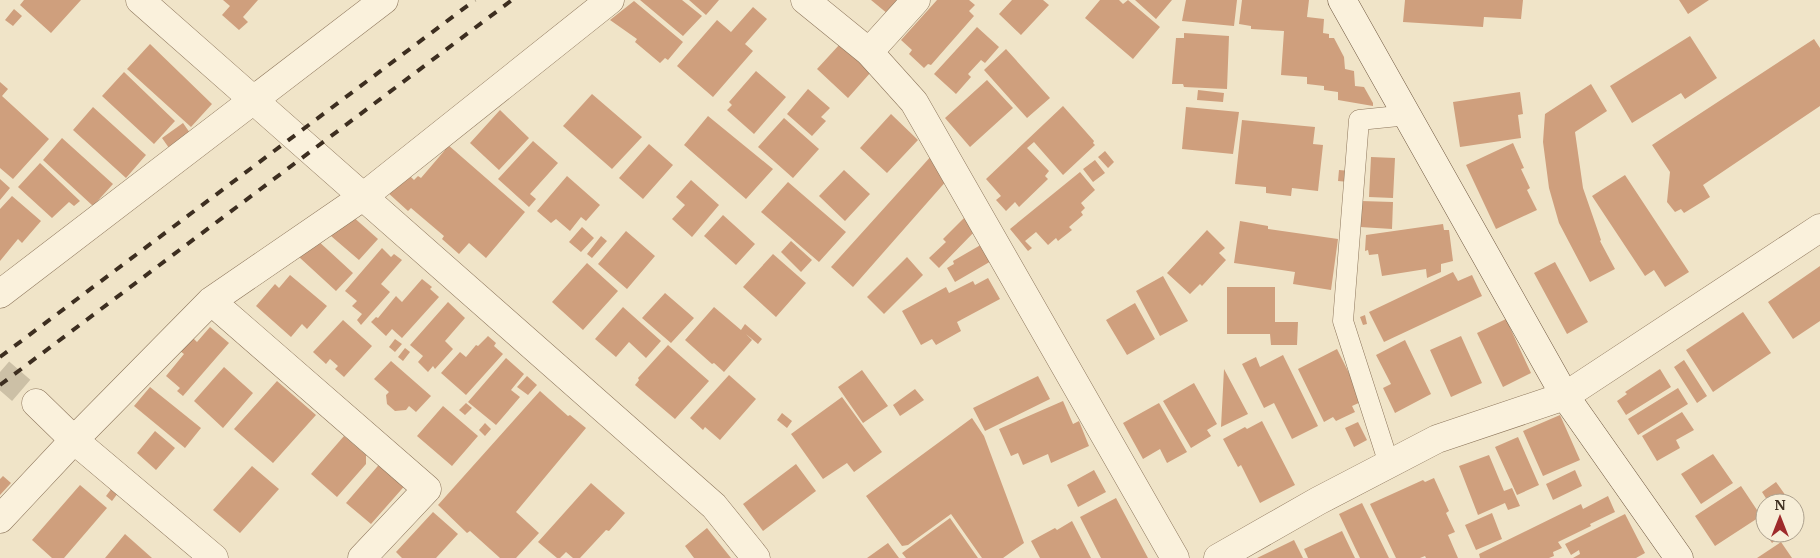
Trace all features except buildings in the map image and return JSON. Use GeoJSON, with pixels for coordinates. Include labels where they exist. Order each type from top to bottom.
{"type":"FeatureCollection","features":[{"type":"Feature","properties":{"kind":"street"},"geometry":{"type":"LineString","coordinates":[[140,0],[714,506],[756,558]]}},
{"type":"Feature","properties":{"kind":"street"},"geometry":{"type":"LineString","coordinates":[[0,294],[384,0]]}},
{"type":"Feature","properties":{"kind":"street"},"geometry":{"type":"LineString","coordinates":[[0,520],[74,440],[211,301],[364,196],[610,0]]}},
{"type":"Feature","properties":{"kind":"street"},"geometry":{"type":"LineString","coordinates":[[805,0],[869,52],[914,102],[1175,558]]}},
{"type":"Feature","properties":{"kind":"street"},"geometry":{"type":"LineString","coordinates":[[869,52],[916,0]]}},
{"type":"Feature","properties":{"kind":"street"},"geometry":{"type":"LineString","coordinates":[[1342,0],[1565,396],[1679,558]]}},
{"type":"Feature","properties":{"kind":"street"},"geometry":{"type":"LineString","coordinates":[[1218,558],[1318,501],[1437,439],[1565,396],[1820,228]]}},
{"type":"Feature","properties":{"kind":"street"},"geometry":{"type":"LineString","coordinates":[[211,301],[427,490],[362,558]]}},
{"type":"Feature","properties":{"kind":"street"},"geometry":{"type":"LineString","coordinates":[[36,403],[74,440],[214,558]]}},
{"type":"Feature","properties":{"kind":"lane"},"geometry":{"type":"LineString","coordinates":[[1389,464],[1343,321],[1359,120],[1408,116]]}},
{"type":"Feature","properties":{"kind":"tunnel"},"geometry":{"type":"LineString","coordinates":[[0,372],[36,403]]}},
{"type":"Feature","properties":{"kind":"railway"},"geometry":{"type":"LineString","coordinates":[[0,357],[475,0]]}},
{"type":"Feature","properties":{"kind":"railway"},"geometry":{"type":"LineString","coordinates":[[0,385],[512,0]]}}]}
